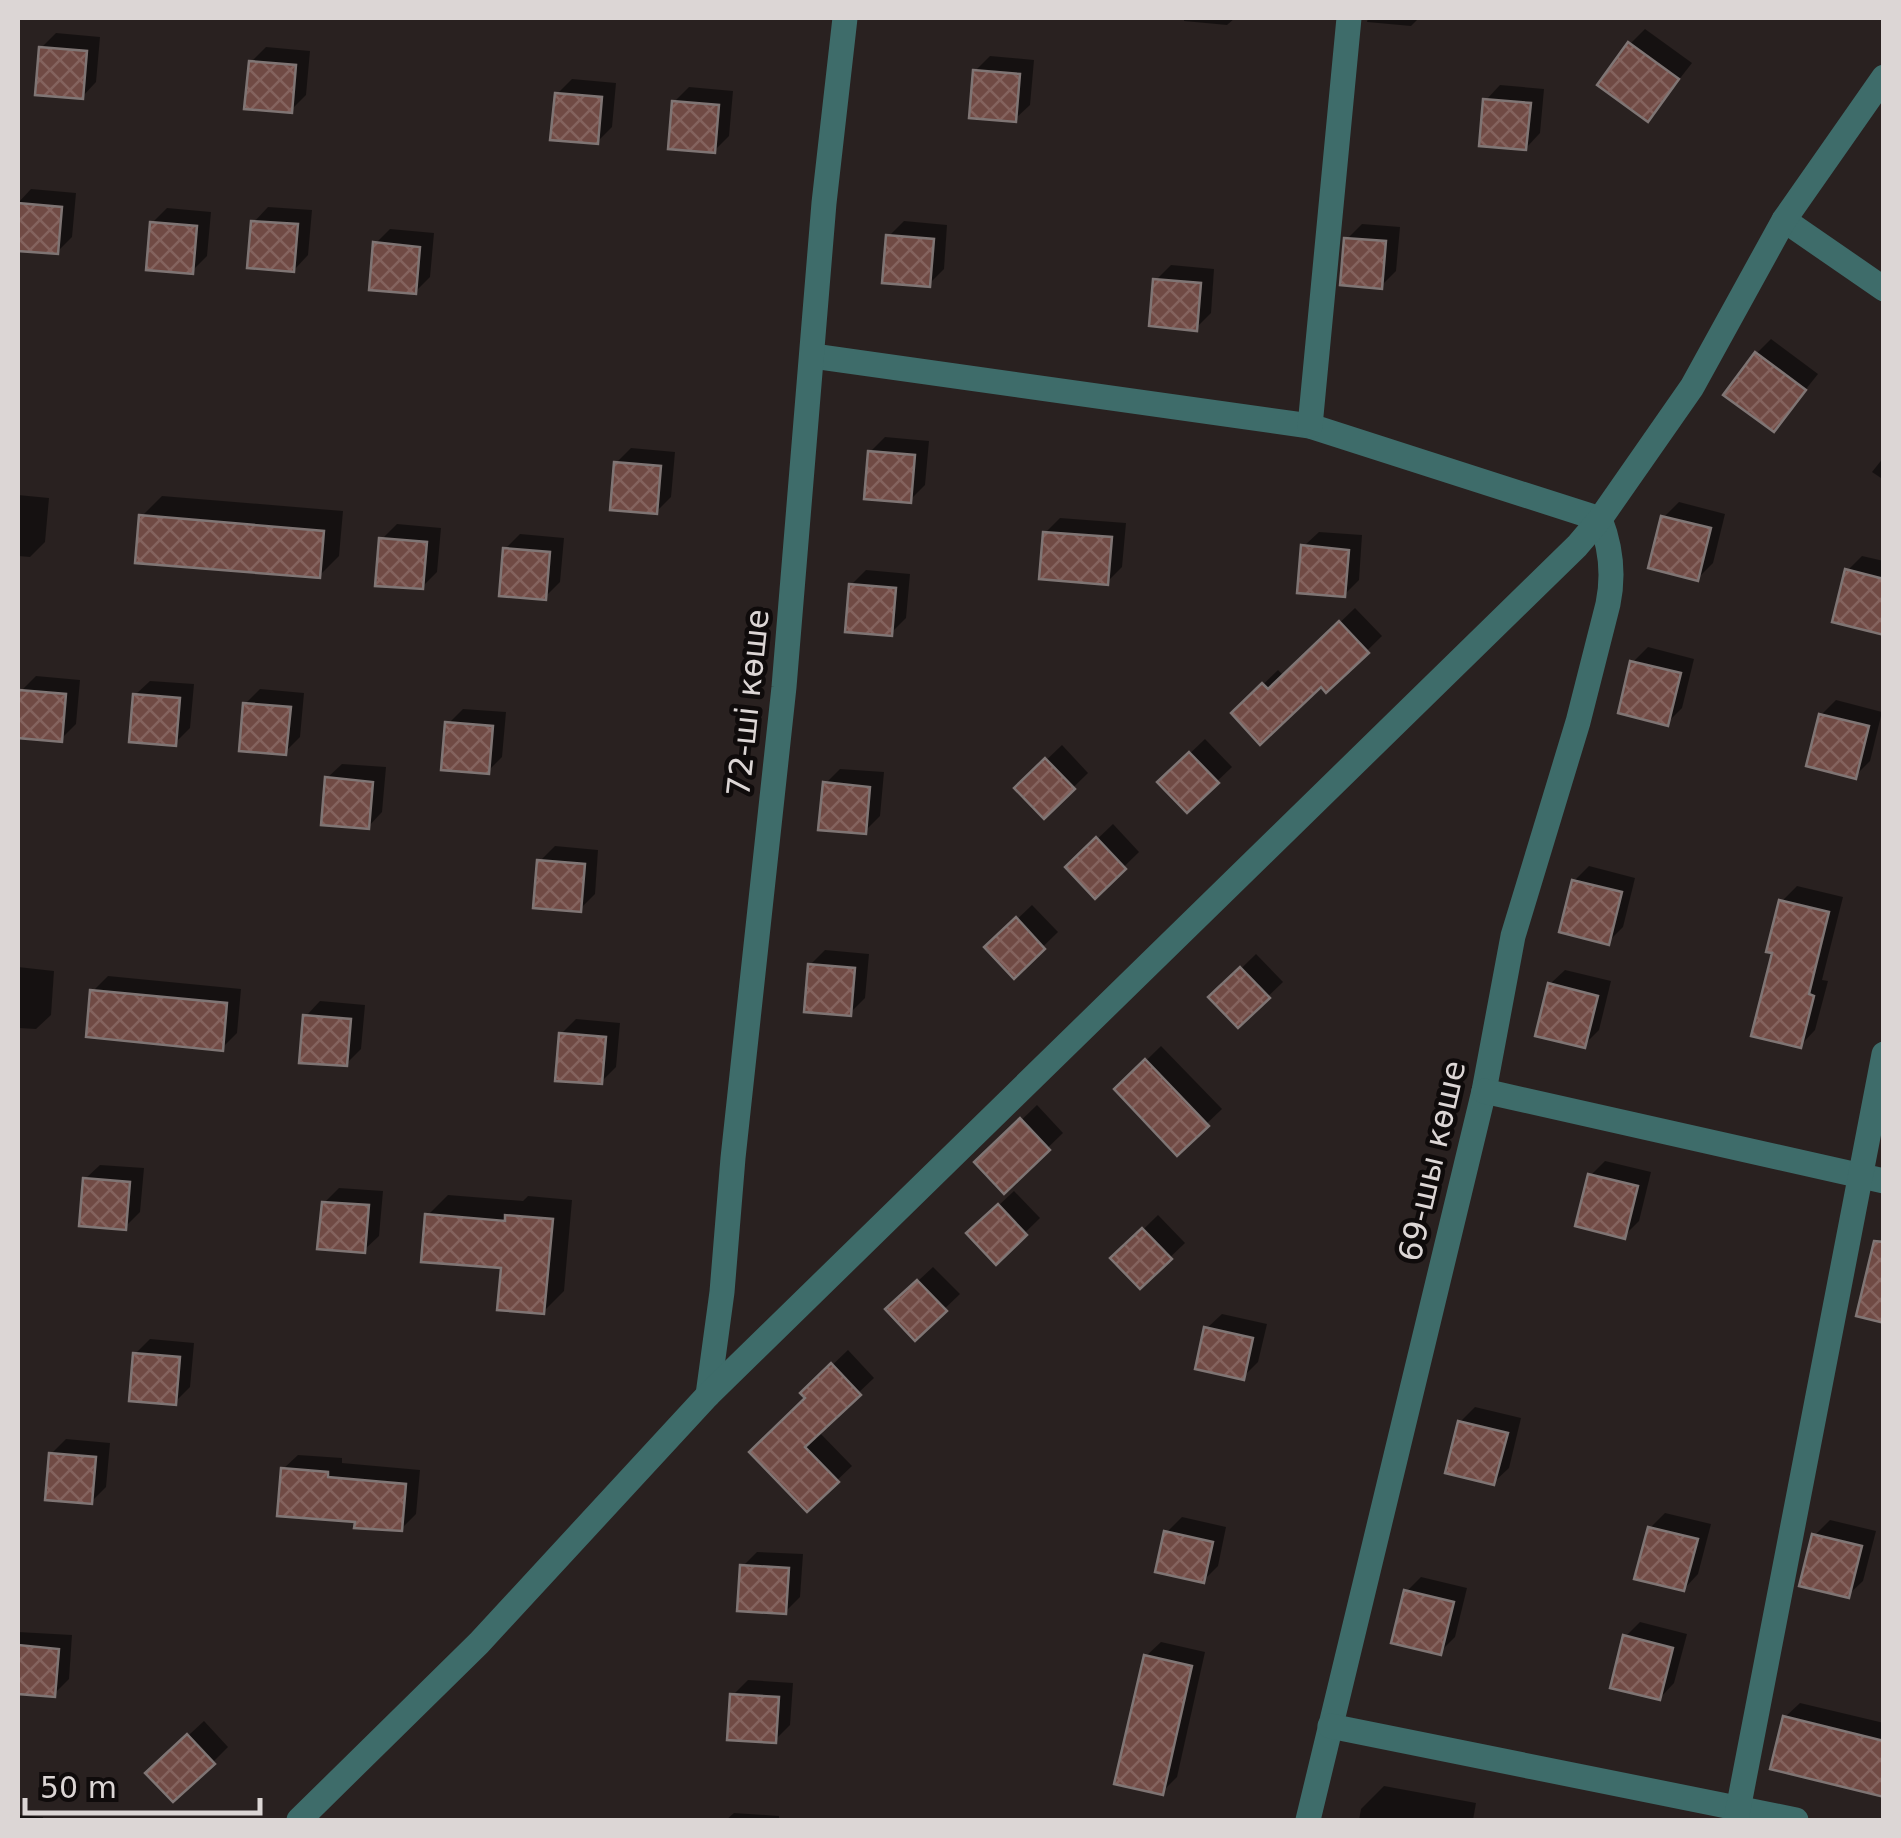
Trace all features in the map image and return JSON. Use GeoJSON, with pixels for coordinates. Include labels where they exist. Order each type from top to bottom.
{"type":"FeatureCollection","features":[{"type":"Feature","properties":{"kind":"street","name":"72-ші көше"},"geometry":{"type":"LineString","coordinates":[[708,1395],[784,686],[824,203],[845,18]]}},
{"type":"Feature","properties":{"kind":"street"},"geometry":{"type":"LineString","coordinates":[[1310,426],[1349,18]]}},
{"type":"Feature","properties":{"kind":"street"},"geometry":{"type":"LineString","coordinates":[[299,1820],[479,1643],[708,1395],[1281,839],[1576,546],[1600,519],[1692,387],[1784,220],[1884,77]]}},
{"type":"Feature","properties":{"kind":"street"},"geometry":{"type":"LineString","coordinates":[[1784,220],[1884,289]]}},
{"type":"Feature","properties":{"kind":"street"},"geometry":{"type":"LineString","coordinates":[[813,356],[1310,426],[1600,519]]}},
{"type":"Feature","properties":{"kind":"street","name":"69-шы көше"},"geometry":{"type":"LineString","coordinates":[[1308,1820],[1484,1091],[1512,936],[1578,722],[1612,585],[1608,540],[1600,519]]}},
{"type":"Feature","properties":{"kind":"street"},"geometry":{"type":"LineString","coordinates":[[1737,1815],[1872,1179],[1884,1054]]}},
{"type":"Feature","properties":{"kind":"street"},"geometry":{"type":"LineString","coordinates":[[1484,1091],[1872,1179]]}},
{"type":"Feature","properties":{"kind":"street"},"geometry":{"type":"LineString","coordinates":[[1330,1726],[1737,1815],[1796,1820]]}},
{"type":"Feature","properties":{"kind":"building"},"geometry":{"type":"Polygon","coordinates":[[[1628,42],[1679,79],[1648,122],[1597,85],[1628,42]]]}},
{"type":"Feature","properties":{"kind":"building"},"geometry":{"type":"Polygon","coordinates":[[[39,47],[87,51],[83,99],[35,95],[39,47]]]}},
{"type":"Feature","properties":{"kind":"building"},"geometry":{"type":"Polygon","coordinates":[[[249,61],[296,65],[292,113],[244,109],[249,61]]]}},
{"type":"Feature","properties":{"kind":"building"},"geometry":{"type":"Polygon","coordinates":[[[973,70],[1020,74],[1016,122],[969,118],[973,70]]]}},
{"type":"Feature","properties":{"kind":"building"},"geometry":{"type":"Polygon","coordinates":[[[555,93],[602,97],[598,144],[550,140],[555,93]]]}},
{"type":"Feature","properties":{"kind":"building"},"geometry":{"type":"Polygon","coordinates":[[[1483,99],[1531,103],[1526,150],[1479,146],[1483,99]]]}},
{"type":"Feature","properties":{"kind":"building"},"geometry":{"type":"Polygon","coordinates":[[[672,101],[719,105],[715,153],[668,149],[672,101]]]}},
{"type":"Feature","properties":{"kind":"building"},"geometry":{"type":"Polygon","coordinates":[[[18,203],[62,207],[58,254],[18,251],[18,203]]]}},
{"type":"Feature","properties":{"kind":"building"},"geometry":{"type":"Polygon","coordinates":[[[251,221],[298,224],[294,272],[247,268],[251,221]]]}},
{"type":"Feature","properties":{"kind":"building"},"geometry":{"type":"Polygon","coordinates":[[[150,222],[197,226],[193,274],[146,270],[150,222]]]}},
{"type":"Feature","properties":{"kind":"building"},"geometry":{"type":"Polygon","coordinates":[[[886,235],[934,239],[930,287],[882,283],[886,235]]]}},
{"type":"Feature","properties":{"kind":"building"},"geometry":{"type":"Polygon","coordinates":[[[1344,238],[1386,241],[1382,289],[1340,285],[1344,238]]]}},
{"type":"Feature","properties":{"kind":"building"},"geometry":{"type":"Polygon","coordinates":[[[373,242],[420,247],[416,294],[369,290],[373,242]]]}},
{"type":"Feature","properties":{"kind":"building"},"geometry":{"type":"Polygon","coordinates":[[[1153,279],[1201,283],[1197,331],[1149,326],[1153,279]]]}},
{"type":"Feature","properties":{"kind":"building"},"geometry":{"type":"Polygon","coordinates":[[[1755,352],[1806,390],[1774,432],[1723,395],[1755,352]]]}},
{"type":"Feature","properties":{"kind":"building"},"geometry":{"type":"Polygon","coordinates":[[[868,451],[915,455],[911,503],[864,499],[868,451]]]}},
{"type":"Feature","properties":{"kind":"building"},"geometry":{"type":"Polygon","coordinates":[[[614,462],[661,466],[657,514],[610,510],[614,462]]]}},
{"type":"Feature","properties":{"kind":"building"},"geometry":{"type":"Polygon","coordinates":[[[139,515],[324,531],[320,578],[135,563],[139,515]]]}},
{"type":"Feature","properties":{"kind":"building"},"geometry":{"type":"Polygon","coordinates":[[[1661,516],[1711,528],[1698,581],[1648,568],[1661,516]]]}},
{"type":"Feature","properties":{"kind":"building"},"geometry":{"type":"Polygon","coordinates":[[[1043,532],[1112,537],[1108,585],[1039,579],[1043,532]]]}},
{"type":"Feature","properties":{"kind":"building"},"geometry":{"type":"Polygon","coordinates":[[[379,538],[427,542],[423,589],[375,586],[379,538]]]}},
{"type":"Feature","properties":{"kind":"building"},"geometry":{"type":"Polygon","coordinates":[[[1301,545],[1349,550],[1345,597],[1297,593],[1301,545]]]}},
{"type":"Feature","properties":{"kind":"building"},"geometry":{"type":"Polygon","coordinates":[[[503,548],[550,552],[546,600],[499,596],[503,548]]]}},
{"type":"Feature","properties":{"kind":"building"},"geometry":{"type":"Polygon","coordinates":[[[1845,569],[1884,579],[1884,635],[1832,622],[1845,569]]]}},
{"type":"Feature","properties":{"kind":"building"},"geometry":{"type":"Polygon","coordinates":[[[849,584],[896,588],[892,636],[845,632],[849,584]]]}},
{"type":"Feature","properties":{"kind":"building"},"geometry":{"type":"Polygon","coordinates":[[[1339,621],[1369,653],[1326,693],[1321,687],[1260,745],[1231,713],[1262,683],[1268,689],[1339,621]]]}},
{"type":"Feature","properties":{"kind":"building"},"geometry":{"type":"Polygon","coordinates":[[[1630,661],[1681,673],[1668,726],[1618,713],[1630,661]]]}},
{"type":"Feature","properties":{"kind":"building"},"geometry":{"type":"Polygon","coordinates":[[[19,690],[66,694],[62,742],[18,738],[19,690]]]}},
{"type":"Feature","properties":{"kind":"building"},"geometry":{"type":"Polygon","coordinates":[[[133,694],[180,698],[176,746],[129,742],[133,694]]]}},
{"type":"Feature","properties":{"kind":"building"},"geometry":{"type":"Polygon","coordinates":[[[243,703],[291,707],[286,755],[239,751],[243,703]]]}},
{"type":"Feature","properties":{"kind":"building"},"geometry":{"type":"Polygon","coordinates":[[[1819,714],[1869,726],[1856,779],[1806,766],[1819,714]]]}},
{"type":"Feature","properties":{"kind":"building"},"geometry":{"type":"Polygon","coordinates":[[[445,722],[493,726],[489,774],[441,770],[445,722]]]}},
{"type":"Feature","properties":{"kind":"building"},"geometry":{"type":"Polygon","coordinates":[[[1189,752],[1219,783],[1187,813],[1157,782],[1189,752]]]}},
{"type":"Feature","properties":{"kind":"building"},"geometry":{"type":"Polygon","coordinates":[[[1045,758],[1075,789],[1044,819],[1014,788],[1045,758]]]}},
{"type":"Feature","properties":{"kind":"building"},"geometry":{"type":"Polygon","coordinates":[[[325,777],[373,782],[369,829],[321,825],[325,777]]]}},
{"type":"Feature","properties":{"kind":"building"},"geometry":{"type":"Polygon","coordinates":[[[823,782],[870,787],[866,834],[818,830],[823,782]]]}},
{"type":"Feature","properties":{"kind":"building"},"geometry":{"type":"Polygon","coordinates":[[[1096,837],[1126,869],[1095,899],[1065,867],[1096,837]]]}},
{"type":"Feature","properties":{"kind":"building"},"geometry":{"type":"Polygon","coordinates":[[[537,860],[585,864],[581,912],[533,908],[537,860]]]}},
{"type":"Feature","properties":{"kind":"building"},"geometry":{"type":"Polygon","coordinates":[[[1572,880],[1622,892],[1609,945],[1559,932],[1572,880]]]}},
{"type":"Feature","properties":{"kind":"building"},"geometry":{"type":"Polygon","coordinates":[[[1779,900],[1829,912],[1809,994],[1814,996],[1801,1048],[1751,1036],[1772,953],[1766,952],[1779,900]]]}},
{"type":"Feature","properties":{"kind":"building"},"geometry":{"type":"Polygon","coordinates":[[[1016,917],[1045,949],[1014,979],[984,947],[1016,917]]]}},
{"type":"Feature","properties":{"kind":"building"},"geometry":{"type":"Polygon","coordinates":[[[808,964],[855,968],[851,1016],[804,1012],[808,964]]]}},
{"type":"Feature","properties":{"kind":"building"},"geometry":{"type":"Polygon","coordinates":[[[1240,967],[1270,998],[1238,1028],[1208,997],[1240,967]]]}},
{"type":"Feature","properties":{"kind":"building"},"geometry":{"type":"Polygon","coordinates":[[[1548,983],[1598,996],[1585,1048],[1535,1036],[1548,983]]]}},
{"type":"Feature","properties":{"kind":"building"},"geometry":{"type":"Polygon","coordinates":[[[90,990],[227,1003],[223,1051],[86,1037],[90,990]]]}},
{"type":"Feature","properties":{"kind":"building"},"geometry":{"type":"Polygon","coordinates":[[[303,1015],[351,1019],[347,1066],[299,1063],[303,1015]]]}},
{"type":"Feature","properties":{"kind":"building"},"geometry":{"type":"Polygon","coordinates":[[[559,1033],[606,1037],[602,1084],[555,1081],[559,1033]]]}},
{"type":"Feature","properties":{"kind":"building"},"geometry":{"type":"Polygon","coordinates":[[[1145,1059],[1209,1126],[1177,1156],[1114,1089],[1145,1059]]]}},
{"type":"Feature","properties":{"kind":"building"},"geometry":{"type":"Polygon","coordinates":[[[1020,1118],[1050,1150],[1004,1194],[974,1162],[1020,1118]]]}},
{"type":"Feature","properties":{"kind":"building"},"geometry":{"type":"Polygon","coordinates":[[[1588,1174],[1638,1186],[1625,1239],[1575,1226],[1588,1174]]]}},
{"type":"Feature","properties":{"kind":"building"},"geometry":{"type":"Polygon","coordinates":[[[83,1178],[130,1182],[126,1230],[79,1226],[83,1178]]]}},
{"type":"Feature","properties":{"kind":"building"},"geometry":{"type":"Polygon","coordinates":[[[322,1202],[369,1205],[365,1253],[317,1249],[322,1202]]]}},
{"type":"Feature","properties":{"kind":"building"},"geometry":{"type":"Polygon","coordinates":[[[998,1204],[1027,1235],[996,1265],[966,1233],[998,1204]]]}},
{"type":"Feature","properties":{"kind":"building"},"geometry":{"type":"Polygon","coordinates":[[[425,1214],[505,1221],[505,1215],[553,1219],[544,1314],[497,1310],[501,1268],[421,1262],[425,1214]]]}},
{"type":"Feature","properties":{"kind":"building"},"geometry":{"type":"Polygon","coordinates":[[[1142,1228],[1172,1259],[1140,1289],[1110,1258],[1142,1228]]]}},
{"type":"Feature","properties":{"kind":"building"},"geometry":{"type":"Polygon","coordinates":[[[1874,1241],[1884,1242],[1884,1323],[1856,1316],[1874,1241]]]}},
{"type":"Feature","properties":{"kind":"building"},"geometry":{"type":"Polygon","coordinates":[[[917,1280],[947,1311],[915,1341],[885,1309],[917,1280]]]}},
{"type":"Feature","properties":{"kind":"building"},"geometry":{"type":"Polygon","coordinates":[[[1204,1327],[1253,1338],[1244,1380],[1195,1369],[1204,1327]]]}},
{"type":"Feature","properties":{"kind":"building"},"geometry":{"type":"Polygon","coordinates":[[[133,1353],[180,1357],[176,1405],[129,1401],[133,1353]]]}},
{"type":"Feature","properties":{"kind":"building"},"geometry":{"type":"Polygon","coordinates":[[[831,1363],[861,1395],[805,1447],[839,1482],[807,1512],[749,1452],[805,1398],[800,1393],[831,1363]]]}},
{"type":"Feature","properties":{"kind":"building"},"geometry":{"type":"Polygon","coordinates":[[[1458,1421],[1508,1433],[1494,1485],[1445,1473],[1458,1421]]]}},
{"type":"Feature","properties":{"kind":"building"},"geometry":{"type":"Polygon","coordinates":[[[49,1453],[96,1457],[92,1504],[45,1500],[49,1453]]]}},
{"type":"Feature","properties":{"kind":"building"},"geometry":{"type":"Polygon","coordinates":[[[281,1468],[406,1484],[402,1531],[354,1528],[355,1522],[277,1516],[281,1468]]]}},
{"type":"Feature","properties":{"kind":"building"},"geometry":{"type":"Polygon","coordinates":[[[1648,1527],[1698,1539],[1684,1591],[1634,1579],[1648,1527]]]}},
{"type":"Feature","properties":{"kind":"building"},"geometry":{"type":"Polygon","coordinates":[[[1164,1531],[1213,1542],[1204,1583],[1155,1572],[1164,1531]]]}},
{"type":"Feature","properties":{"kind":"building"},"geometry":{"type":"Polygon","coordinates":[[[1812,1534],[1862,1546],[1849,1598],[1799,1586],[1812,1534]]]}},
{"type":"Feature","properties":{"kind":"building"},"geometry":{"type":"Polygon","coordinates":[[[740,1565],[789,1568],[786,1614],[737,1611],[740,1565]]]}},
{"type":"Feature","properties":{"kind":"building"},"geometry":{"type":"Polygon","coordinates":[[[1404,1590],[1454,1602],[1441,1655],[1391,1643],[1404,1590]]]}},
{"type":"Feature","properties":{"kind":"building"},"geometry":{"type":"Polygon","coordinates":[[[1623,1635],[1673,1648],[1660,1700],[1610,1688],[1623,1635]]]}},
{"type":"Feature","properties":{"kind":"building"},"geometry":{"type":"Polygon","coordinates":[[[18,1645],[59,1649],[55,1697],[18,1694],[18,1645]]]}},
{"type":"Feature","properties":{"kind":"building"},"geometry":{"type":"Polygon","coordinates":[[[1144,1655],[1192,1666],[1163,1795],[1114,1784],[1144,1655]]]}},
{"type":"Feature","properties":{"kind":"building"},"geometry":{"type":"Polygon","coordinates":[[[730,1694],[779,1697],[776,1743],[727,1740],[730,1694]]]}},
{"type":"Feature","properties":{"kind":"building"},"geometry":{"type":"Polygon","coordinates":[[[1783,1716],[1884,1741],[1884,1797],[1770,1769],[1783,1716]]]}},
{"type":"Feature","properties":{"kind":"building"},"geometry":{"type":"Polygon","coordinates":[[[187,1734],[215,1764],[173,1802],[145,1773],[187,1734]]]}}]}
